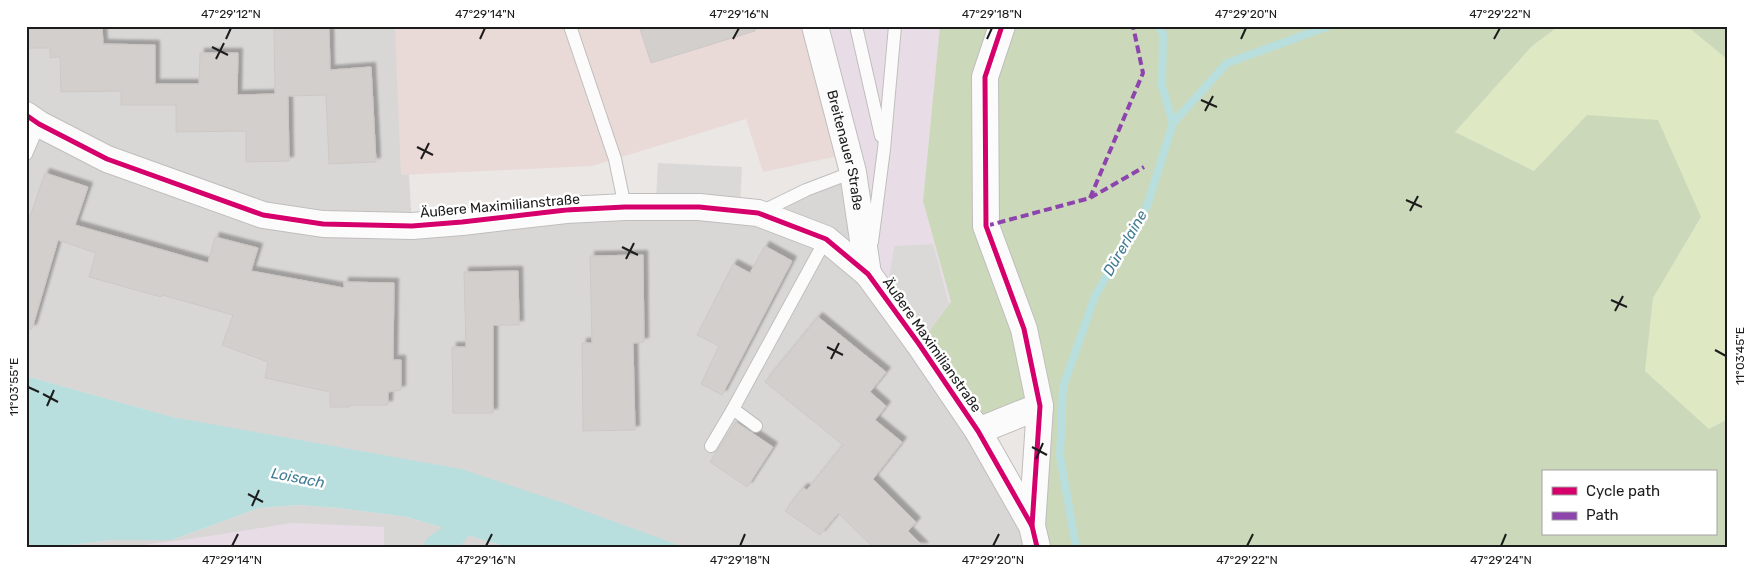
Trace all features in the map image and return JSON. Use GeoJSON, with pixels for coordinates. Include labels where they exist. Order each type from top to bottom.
{"type":"FeatureCollection","features":[{"type":"Feature","properties":{"kind":"street","name":"Breitenauer Straße"},"geometry":{"type":"LineString","coordinates":[[815,26],[853,172],[868,274]]}},
{"type":"Feature","properties":{"kind":"street"},"geometry":{"type":"LineString","coordinates":[[1002,26],[985,77],[986,226],[1024,329],[1040,406],[1034,536]]}},
{"type":"Feature","properties":{"kind":"street","name":"Äußere Maximilianstraße"},"geometry":{"type":"LineString","coordinates":[[32,119],[107,159],[263,215],[324,224],[412,226],[566,210],[625,207],[699,207],[758,213],[826,239],[868,274],[919,344],[978,431],[1034,536]]}},
{"type":"Feature","properties":{"kind":"street"},"geometry":{"type":"LineString","coordinates":[[978,431],[1040,406]]}},
{"type":"Feature","properties":{"kind":"lane"},"geometry":{"type":"LineString","coordinates":[[570,26],[615,159],[625,207]]}},
{"type":"Feature","properties":{"kind":"lane"},"geometry":{"type":"LineString","coordinates":[[856,26],[884,149]]}},
{"type":"Feature","properties":{"kind":"lane"},"geometry":{"type":"LineString","coordinates":[[868,274],[884,149],[895,26]]}},
{"type":"Feature","properties":{"kind":"lane"},"geometry":{"type":"LineString","coordinates":[[26,154],[32,119]]}},
{"type":"Feature","properties":{"kind":"lane"},"geometry":{"type":"LineString","coordinates":[[758,213],[806,190],[853,172]]}},
{"type":"Feature","properties":{"kind":"lane"},"geometry":{"type":"LineString","coordinates":[[711,446],[733,410],[826,239]]}},
{"type":"Feature","properties":{"kind":"lane"},"geometry":{"type":"LineString","coordinates":[[733,410],[756,426]]}},
{"type":"Feature","properties":{"kind":"shaded area"},"geometry":{"type":"Polygon","coordinates":[[[26,26],[400,26],[412,225],[758,213],[853,172],[1037,547],[684,547],[638,531],[302,442],[171,417],[26,376],[26,26]]]}},
{"type":"Feature","properties":{"kind":"shaded area"},"geometry":{"type":"Polygon","coordinates":[[[395,26],[814,26],[848,154],[763,172],[746,119],[592,166],[401,175],[395,26]]]}},
{"type":"Feature","properties":{"kind":"shaded area"},"geometry":{"type":"Polygon","coordinates":[[[815,26],[940,26],[923,201],[951,302],[919,344],[868,274],[815,26]]]}},
{"type":"Feature","properties":{"kind":"shaded area"},"geometry":{"type":"Polygon","coordinates":[[[658,163],[742,167],[740,204],[656,199],[658,163]]]}},
{"type":"Feature","properties":{"kind":"shaded area"},"geometry":{"type":"Polygon","coordinates":[[[933,244],[949,304],[923,340],[887,291],[894,246],[933,244]]]}},
{"type":"Feature","properties":{"kind":"shaded area"},"geometry":{"type":"Polygon","coordinates":[[[298,505],[339,508],[407,517],[507,547],[52,547],[112,540],[172,540],[259,508],[298,505]]]}},
{"type":"Feature","properties":{"kind":"shaded area"},"geometry":{"type":"Polygon","coordinates":[[[292,523],[384,527],[384,547],[128,547],[197,538],[292,523]]]}},
{"type":"Feature","properties":{"kind":"green space"},"geometry":{"type":"Polygon","coordinates":[[[940,26],[1559,26],[1532,46],[1455,132],[1534,171],[1587,115],[1658,120],[1701,217],[1653,298],[1645,371],[1709,429],[1728,419],[1728,547],[1037,547],[1040,407],[978,431],[919,344],[951,302],[923,201],[940,26]]]}},
{"type":"Feature","properties":{"kind":"green space"},"geometry":{"type":"Polygon","coordinates":[[[1559,26],[1687,26],[1728,60],[1728,419],[1709,429],[1645,371],[1653,298],[1701,217],[1587,115],[1534,171],[1455,132],[1532,46],[1559,26]]]}},
{"type":"Feature","properties":{"kind":"green space"},"geometry":{"type":"Polygon","coordinates":[[[1687,26],[1728,26],[1728,60],[1687,26]]]}},
{"type":"Feature","properties":{"kind":"water","name":"Loisach"},"geometry":{"type":"Polygon","coordinates":[[[26,376],[172,417],[461,469],[563,503],[684,547],[507,547],[407,517],[339,508],[298,505],[259,508],[172,540],[112,540],[52,547],[26,547],[26,376]]]}},
{"type":"Feature","properties":{"kind":"building"},"geometry":{"type":"Polygon","coordinates":[[[26,26],[102,26],[103,44],[155,45],[155,84],[199,84],[200,53],[238,53],[237,95],[275,94],[274,26],[329,26],[330,70],[371,67],[376,162],[329,164],[326,95],[288,96],[289,161],[246,162],[246,131],[176,132],[176,105],[121,105],[121,91],[61,92],[60,57],[50,58],[50,48],[26,48],[26,26]]]}},
{"type":"Feature","properties":{"kind":"building"},"geometry":{"type":"Polygon","coordinates":[[[639,26],[754,26],[755,31],[651,63],[639,26]]]}},
{"type":"Feature","properties":{"kind":"building"},"geometry":{"type":"Polygon","coordinates":[[[45,173],[88,187],[75,225],[208,263],[215,237],[258,248],[251,271],[344,288],[344,282],[394,283],[393,360],[401,360],[401,390],[388,392],[388,405],[330,407],[330,392],[265,378],[268,362],[222,345],[233,315],[89,277],[96,253],[58,240],[32,329],[26,328],[26,228],[45,173]]]}},
{"type":"Feature","properties":{"kind":"building"},"geometry":{"type":"Polygon","coordinates":[[[765,246],[792,261],[722,395],[701,384],[719,346],[697,335],[733,264],[750,273],[765,246]]]}},
{"type":"Feature","properties":{"kind":"building"},"geometry":{"type":"Polygon","coordinates":[[[643,255],[644,342],[633,343],[635,430],[583,431],[582,343],[592,343],[590,256],[643,255]]]}},
{"type":"Feature","properties":{"kind":"building"},"geometry":{"type":"Polygon","coordinates":[[[518,271],[519,325],[493,325],[493,413],[453,413],[452,347],[466,347],[464,272],[518,271]]]}},
{"type":"Feature","properties":{"kind":"building"},"geometry":{"type":"Polygon","coordinates":[[[818,317],[886,372],[870,392],[886,406],[875,420],[902,442],[873,479],[916,522],[908,531],[924,547],[873,547],[838,513],[820,535],[785,511],[803,488],[807,490],[843,445],[765,382],[818,317]]]}},
{"type":"Feature","properties":{"kind":"building"},"geometry":{"type":"Polygon","coordinates":[[[736,422],[773,447],[747,487],[710,462],[736,422]]]}},
{"type":"Feature","properties":{"kind":"waterway"},"geometry":{"type":"LineString","coordinates":[[1159,26],[1163,34],[1162,86],[1173,123]]}},
{"type":"Feature","properties":{"kind":"waterway","name":"Dürerlaine"},"geometry":{"type":"LineString","coordinates":[[1076,547],[1060,456],[1063,387],[1095,296],[1147,206],[1173,123],[1227,63],[1329,26]]}},
{"type":"Feature","properties":{"kind":"waterway"},"geometry":{"type":"LineString","coordinates":[[437,547],[450,538],[462,523]]}},
{"type":"Feature","properties":{"kind":"marked path"},"geometry":{"type":"LineString","coordinates":[[1090,198],[1143,73],[1133,26]]}},
{"type":"Feature","properties":{"kind":"marked path"},"geometry":{"type":"LineString","coordinates":[[986,226],[1090,198],[1144,167]]}},
{"type":"Feature","properties":{"kind":"cycle path"},"geometry":{"type":"LineString","coordinates":[[1002,26],[985,77],[986,226],[1024,329],[1040,406],[1032,526]]}},
{"type":"Feature","properties":{"kind":"cycle path"},"geometry":{"type":"LineString","coordinates":[[26,115],[39,124],[107,159],[263,215],[323,224],[412,226],[566,210],[625,207],[699,207],[758,213],[826,239],[868,274],[919,344],[978,431],[1032,526],[1037,547]]}}]}
